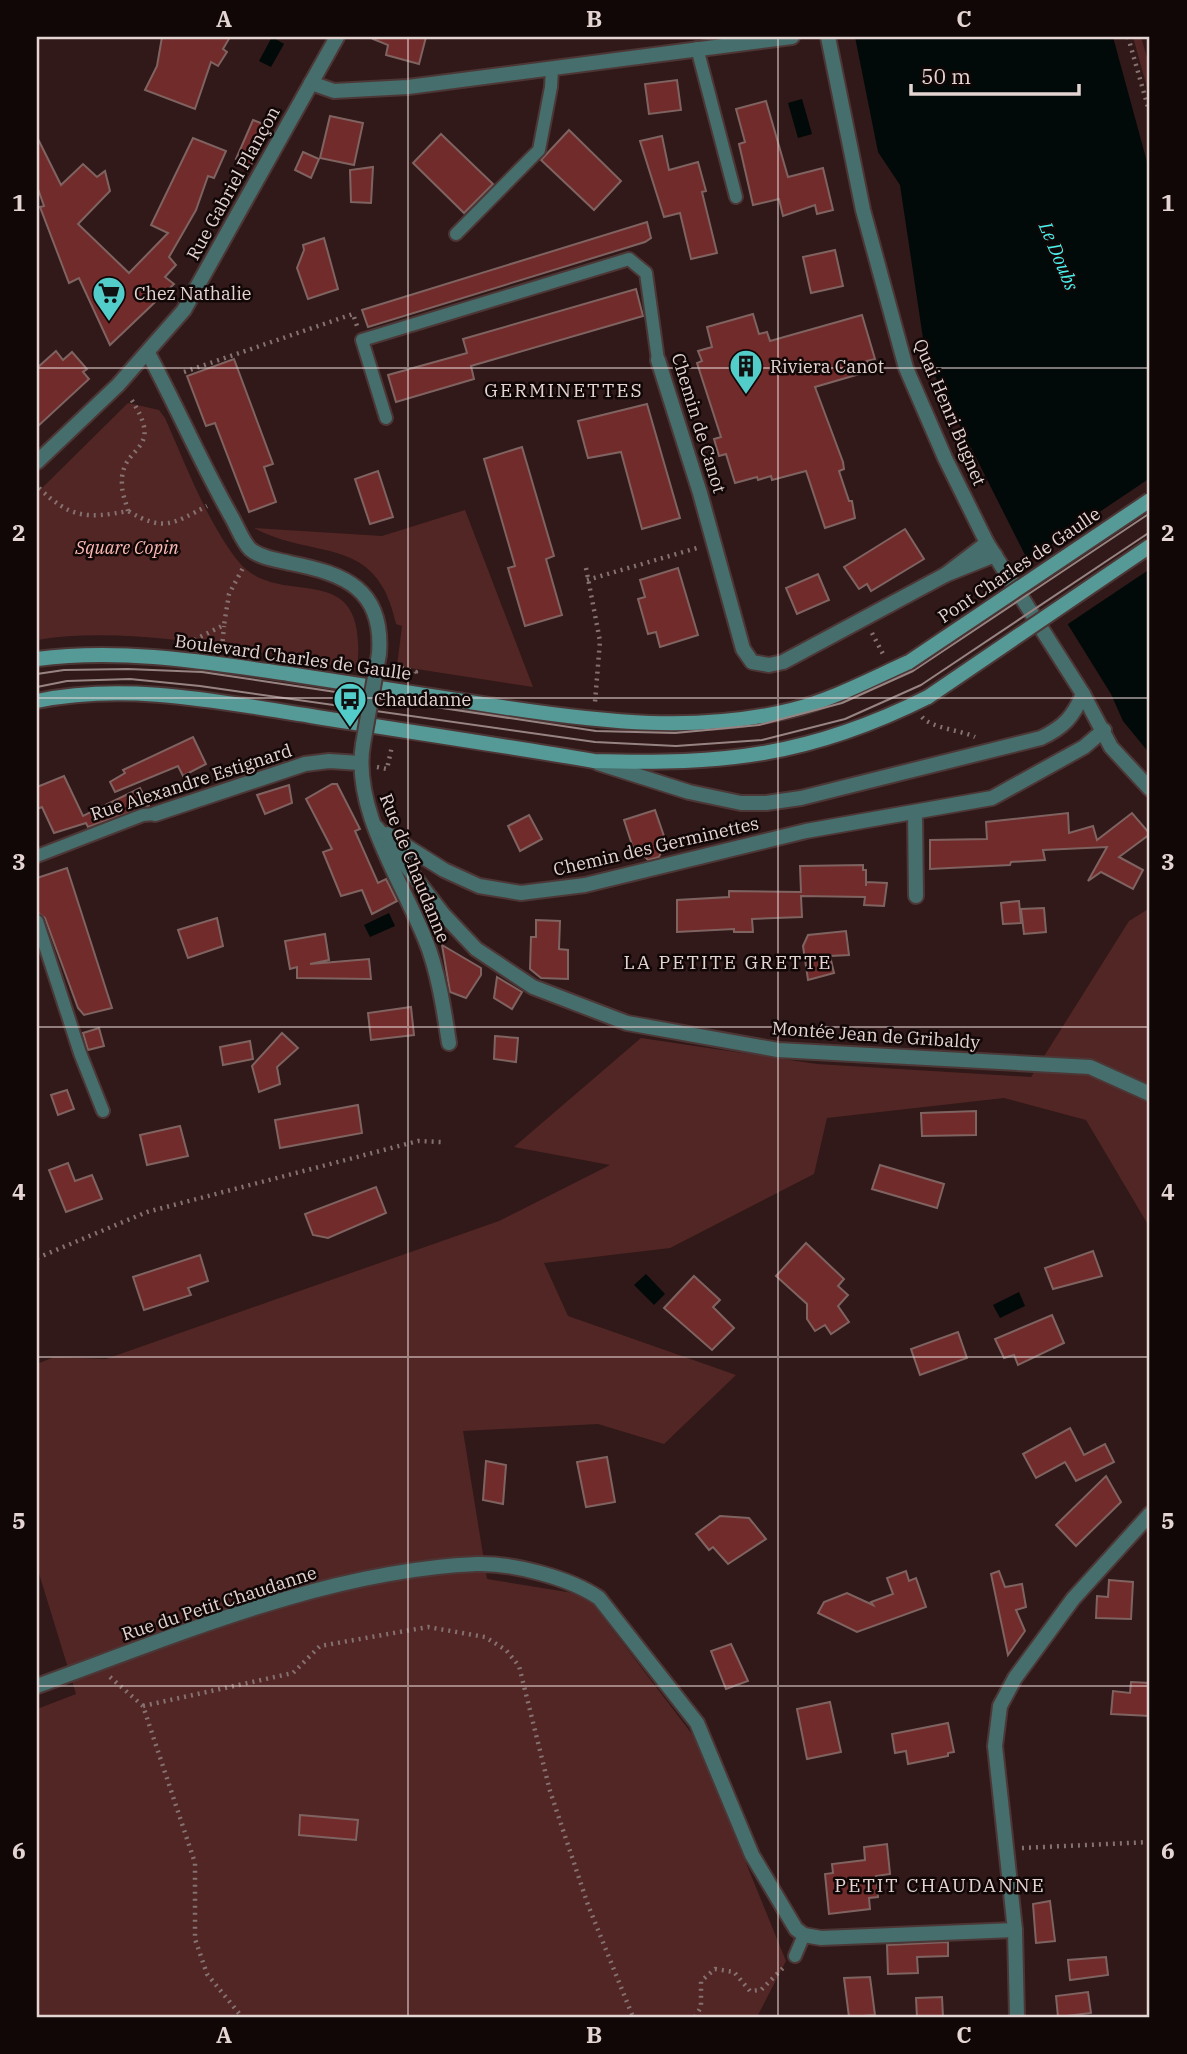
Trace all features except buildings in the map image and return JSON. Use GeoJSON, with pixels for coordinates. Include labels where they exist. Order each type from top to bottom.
{"type":"FeatureCollection","features":[{"type":"Feature","properties":{"kind":"main road","name":"Pont Charles de Gaulle"},"geometry":{"type":"LineString","coordinates":[[909,662],[1150,500]]}},
{"type":"Feature","properties":{"kind":"main road"},"geometry":{"type":"LineString","coordinates":[[37,701],[66,695],[107,694],[198,699],[594,761],[717,761],[786,750],[834,738],[883,720],[928,697],[1150,546]]}},
{"type":"Feature","properties":{"kind":"main road","name":"Boulevard Charles de Gaulle"},"geometry":{"type":"LineString","coordinates":[[37,659],[96,654],[182,660],[593,720],[675,724],[729,720],[792,710],[842,693],[909,662]]}},
{"type":"Feature","properties":{"kind":"street","name":"Rue Gabriel Plançon"},"geometry":{"type":"LineString","coordinates":[[37,462],[148,353],[184,310],[337,37]]}},
{"type":"Feature","properties":{"kind":"street"},"geometry":{"type":"LineString","coordinates":[[312,83],[334,91],[408,87],[792,37]]}},
{"type":"Feature","properties":{"kind":"street","name":"Quai Henri Bugnet"},"geometry":{"type":"LineString","coordinates":[[828,37],[863,210],[906,368],[945,458],[991,549],[1083,694],[1111,747],[1150,789]]}},
{"type":"Feature","properties":{"kind":"street","name":"Rue de Chaudanne"},"geometry":{"type":"LineString","coordinates":[[148,353],[222,499],[251,549],[268,558],[330,571],[357,586],[371,604],[380,629],[379,654],[363,744],[366,765],[364,791],[377,828],[426,941],[449,1043]]}},
{"type":"Feature","properties":{"kind":"street","name":"Chemin de Canot"},"geometry":{"type":"LineString","coordinates":[[659,360],[743,649],[752,662],[769,665],[783,662],[991,549]]}},
{"type":"Feature","properties":{"kind":"street"},"geometry":{"type":"LineString","coordinates":[[594,761],[688,792],[740,803],[801,798],[1041,738],[1060,729],[1073,717],[1083,694]]}},
{"type":"Feature","properties":{"kind":"street","name":"Chemin des Germinettes"},"geometry":{"type":"LineString","coordinates":[[377,828],[444,870],[479,886],[521,893],[585,885],[806,831],[992,798],[1084,747],[1104,730]]}},
{"type":"Feature","properties":{"kind":"street","name":"Rue Alexandre Estignard"},"geometry":{"type":"LineString","coordinates":[[155,814],[305,764],[329,761],[366,765]]}},
{"type":"Feature","properties":{"kind":"street"},"geometry":{"type":"LineString","coordinates":[[915,813],[916,896]]}},
{"type":"Feature","properties":{"kind":"street","name":"Montée Jean de Gribaldy"},"geometry":{"type":"LineString","coordinates":[[377,828],[443,914],[476,949],[533,987],[627,1023],[778,1050],[1090,1067],[1150,1094]]}},
{"type":"Feature","properties":{"kind":"street"},"geometry":{"type":"LineString","coordinates":[[1017,2017],[1015,1930],[995,1746],[1000,1706],[1015,1678],[1073,1599],[1150,1514]]}},
{"type":"Feature","properties":{"kind":"street","name":"Rue du Petit Chaudanne"},"geometry":{"type":"LineString","coordinates":[[37,1686],[317,1588],[411,1572],[480,1564],[550,1575],[579,1584],[599,1598],[697,1723],[752,1855],[796,1929],[804,1935]]}},
{"type":"Feature","properties":{"kind":"street"},"geometry":{"type":"LineString","coordinates":[[804,1935],[821,1938],[1015,1930]]}},
{"type":"Feature","properties":{"kind":"lane"},"geometry":{"type":"LineString","coordinates":[[697,48],[736,197]]}},
{"type":"Feature","properties":{"kind":"lane"},"geometry":{"type":"LineString","coordinates":[[456,234],[539,150],[552,68]]}},
{"type":"Feature","properties":{"kind":"lane","name":"Chemin de Canot"},"geometry":{"type":"LineString","coordinates":[[362,340],[629,259],[646,273],[659,360]]}},
{"type":"Feature","properties":{"kind":"lane"},"geometry":{"type":"LineString","coordinates":[[362,340],[386,418]]}},
{"type":"Feature","properties":{"kind":"lane","name":"Rue Alexandre Estignard"},"geometry":{"type":"LineString","coordinates":[[37,856],[143,815],[155,814]]}},
{"type":"Feature","properties":{"kind":"lane"},"geometry":{"type":"LineString","coordinates":[[37,921],[80,1054],[103,1111]]}},
{"type":"Feature","properties":{"kind":"lane"},"geometry":{"type":"LineString","coordinates":[[795,1956],[804,1935]]}},
{"type":"Feature","properties":{"kind":"path"},"geometry":{"type":"LineString","coordinates":[[1128,37],[1150,114]]}},
{"type":"Feature","properties":{"kind":"path"},"geometry":{"type":"LineString","coordinates":[[184,372],[354,314],[362,340]]}},
{"type":"Feature","properties":{"kind":"path"},"geometry":{"type":"LineString","coordinates":[[128,512],[121,483],[127,464],[144,440],[146,430],[144,418],[129,396]]}},
{"type":"Feature","properties":{"kind":"path"},"geometry":{"type":"LineString","coordinates":[[39,488],[56,505],[72,514],[103,516],[128,512],[151,524],[174,523],[209,505]]}},
{"type":"Feature","properties":{"kind":"path"},"geometry":{"type":"LineString","coordinates":[[587,580],[714,542]]}},
{"type":"Feature","properties":{"kind":"path"},"geometry":{"type":"LineString","coordinates":[[221,652],[229,594],[245,565]]}},
{"type":"Feature","properties":{"kind":"path"},"geometry":{"type":"LineString","coordinates":[[586,568],[600,641],[594,708]]}},
{"type":"Feature","properties":{"kind":"path"},"geometry":{"type":"LineString","coordinates":[[864,618],[887,660]]}},
{"type":"Feature","properties":{"kind":"path"},"geometry":{"type":"LineString","coordinates":[[182,646],[224,625]]}},
{"type":"Feature","properties":{"kind":"path"},"geometry":{"type":"LineString","coordinates":[[397,656],[395,668],[416,671],[414,682]]}},
{"type":"Feature","properties":{"kind":"path"},"geometry":{"type":"LineString","coordinates":[[922,716],[935,726],[951,727],[979,739]]}},
{"type":"Feature","properties":{"kind":"path"},"geometry":{"type":"LineString","coordinates":[[366,765],[387,769],[392,746],[405,748]]}},
{"type":"Feature","properties":{"kind":"path"},"geometry":{"type":"LineString","coordinates":[[37,1258],[147,1212],[418,1141],[441,1142]]}},
{"type":"Feature","properties":{"kind":"path"},"geometry":{"type":"LineString","coordinates":[[143,1706],[293,1673],[320,1646],[428,1627],[485,1637],[506,1650],[519,1667],[558,1816],[588,1905],[633,2017]]}},
{"type":"Feature","properties":{"kind":"path"},"geometry":{"type":"LineString","coordinates":[[96,1665],[143,1706],[195,1863],[195,1939],[207,1973],[242,2017]]}},
{"type":"Feature","properties":{"kind":"path"},"geometry":{"type":"LineString","coordinates":[[1007,1849],[1150,1842]]}},
{"type":"Feature","properties":{"kind":"path"},"geometry":{"type":"LineString","coordinates":[[695,2017],[701,2007],[701,1981],[715,1969],[734,1972],[750,1991],[761,1990],[795,1956]]}},
{"type":"Feature","properties":{"kind":"green space"},"geometry":{"type":"Polygon","coordinates":[[[1133,37],[1141,37],[1150,68],[1150,98],[1133,37]]]}},
{"type":"Feature","properties":{"kind":"green space","name":"Square Copin"},"geometry":{"type":"Polygon","coordinates":[[[128,403],[159,410],[165,418],[206,510],[238,561],[256,576],[336,596],[350,609],[357,633],[357,670],[239,649],[155,638],[74,636],[37,640],[37,493],[128,403]]]}},
{"type":"Feature","properties":{"kind":"green space"},"geometry":{"type":"Polygon","coordinates":[[[465,510],[533,687],[397,666],[402,626],[396,624],[387,595],[374,575],[359,562],[341,554],[277,538],[254,528],[382,536],[465,510]]]}},
{"type":"Feature","properties":{"kind":"green space"},"geometry":{"type":"Polygon","coordinates":[[[1150,908],[1150,1228],[1086,1120],[1004,1098],[827,1118],[814,1174],[670,1248],[544,1263],[568,1316],[736,1375],[664,1444],[598,1424],[463,1431],[487,1579],[586,1595],[695,1738],[786,1961],[757,2017],[37,2017],[37,1709],[76,1694],[37,1567],[37,1364],[54,1357],[106,1359],[499,1221],[610,1165],[514,1147],[641,1038],[817,1064],[1031,1077],[1129,921],[1150,908]]]}},
{"type":"Feature","properties":{"kind":"water"},"geometry":{"type":"Polygon","coordinates":[[[272,37],[284,44],[271,67],[259,61],[272,37]]]}},
{"type":"Feature","properties":{"kind":"water","name":"Le Doubs"},"geometry":{"type":"Polygon","coordinates":[[[855,37],[1113,37],[1150,173],[1150,754],[1123,721],[1111,694],[1026,557],[926,358],[900,185],[878,152],[855,37]]]}},
{"type":"Feature","properties":{"kind":"water"},"geometry":{"type":"Polygon","coordinates":[[[802,99],[812,134],[798,138],[788,103],[802,99]]]}},
{"type":"Feature","properties":{"kind":"water"},"geometry":{"type":"Polygon","coordinates":[[[389,913],[395,926],[370,937],[364,925],[389,913]]]}},
{"type":"Feature","properties":{"kind":"water"},"geometry":{"type":"Polygon","coordinates":[[[646,1274],[665,1294],[654,1305],[634,1285],[646,1274]]]}},
{"type":"Feature","properties":{"kind":"water"},"geometry":{"type":"Polygon","coordinates":[[[1019,1292],[1025,1306],[1000,1318],[993,1305],[1019,1292]]]}},
{"type":"Feature","properties":{"kind":"pier"},"geometry":{"type":"Polygon","coordinates":[[[1150,478],[1150,569],[1065,626],[1025,562],[1150,478]]]}},
{"type":"Feature","properties":{"kind":"tram line"},"geometry":{"type":"LineString","coordinates":[[37,674],[64,670],[128,669],[202,672],[596,731],[675,733],[759,725],[842,703],[913,671],[1150,513]]}},
{"type":"Feature","properties":{"kind":"tram line"},"geometry":{"type":"LineString","coordinates":[[37,687],[67,681],[130,679],[200,686],[595,742],[676,746],[762,740],[845,719],[921,685],[1150,532]]}},
{"type":"Feature","properties":{"kind":"place","name":"Chez Nathalie"},"geometry":{"type":"Point","coordinates":[109,323]}},
{"type":"Feature","properties":{"kind":"place","name":"Riviera Canot"},"geometry":{"type":"Point","coordinates":[746,396]}},
{"type":"Feature","properties":{"kind":"place","name":"Chaudanne"},"geometry":{"type":"Point","coordinates":[350,729]}},
{"type":"Feature","properties":{"kind":"district","name":"GERMINETTES"},"geometry":{"type":"Point","coordinates":[564,390]}},
{"type":"Feature","properties":{"kind":"district","name":"LA PETITE GRETTE"},"geometry":{"type":"Point","coordinates":[728,962]}},
{"type":"Feature","properties":{"kind":"district","name":"PETIT CHAUDANNE"},"geometry":{"type":"Point","coordinates":[940,1885]}}]}
